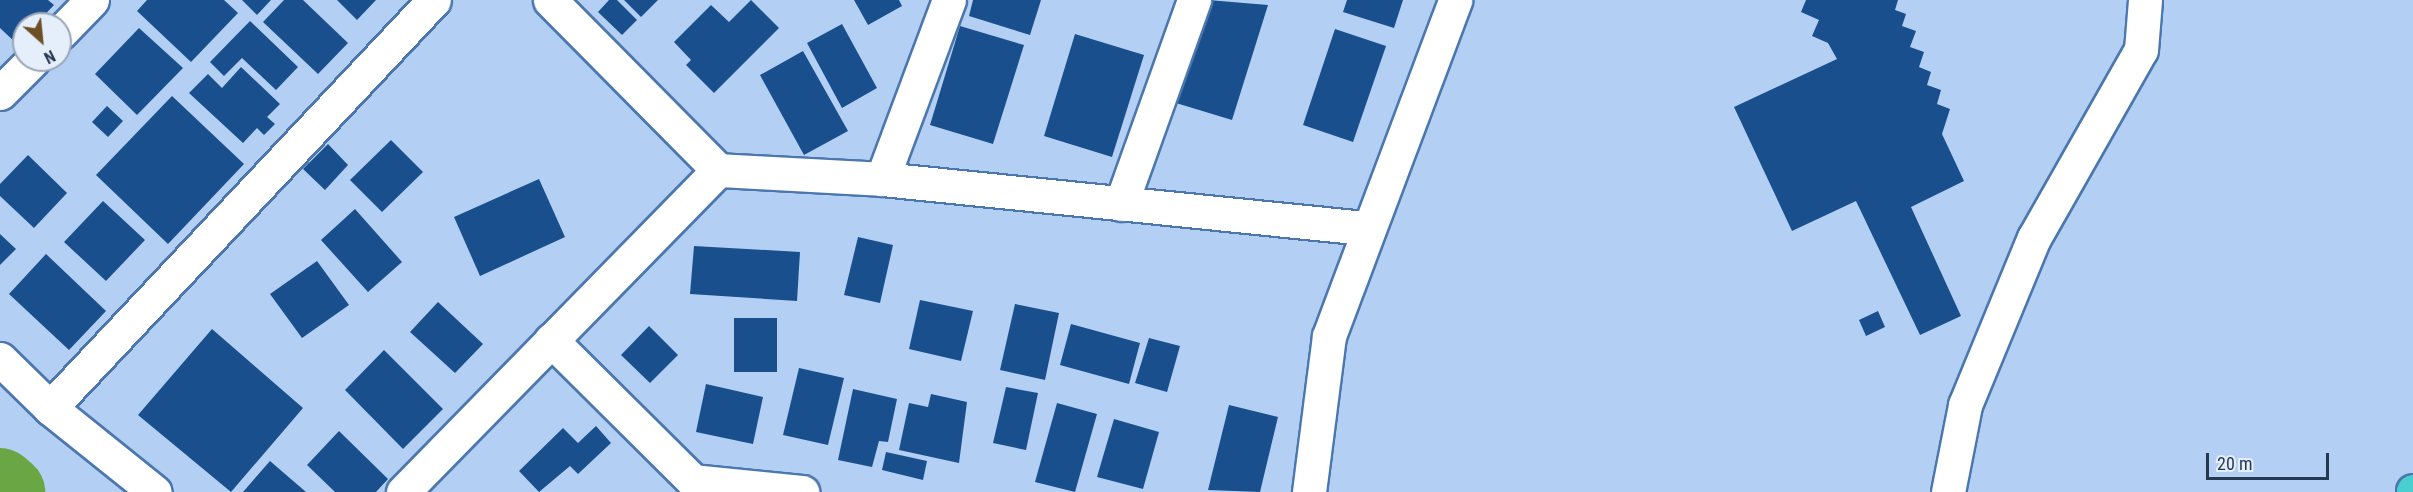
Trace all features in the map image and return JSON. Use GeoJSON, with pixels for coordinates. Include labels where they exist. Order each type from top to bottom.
{"type":"FeatureCollection","features":[{"type":"Feature","properties":{"kind":"street"},"geometry":{"type":"LineString","coordinates":[[72,21],[92,0]]}},
{"type":"Feature","properties":{"kind":"street"},"geometry":{"type":"LineString","coordinates":[[50,408],[434,0]]}},
{"type":"Feature","properties":{"kind":"street"},"geometry":{"type":"LineString","coordinates":[[550,0],[718,170],[882,179],[1367,228]]}},
{"type":"Feature","properties":{"kind":"street"},"geometry":{"type":"LineString","coordinates":[[882,179],[949,0]]}},
{"type":"Feature","properties":{"kind":"street"},"geometry":{"type":"LineString","coordinates":[[1121,204],[1194,0]]}},
{"type":"Feature","properties":{"kind":"street"},"geometry":{"type":"LineString","coordinates":[[1309,492],[1329,336],[1367,228],[1455,0]]}},
{"type":"Feature","properties":{"kind":"street"},"geometry":{"type":"LineString","coordinates":[[1948,492],[1965,405],[2034,238],[2141,50],[2145,0]]}},
{"type":"Feature","properties":{"kind":"street"},"geometry":{"type":"LineString","coordinates":[[0,93],[21,72]]}},
{"type":"Feature","properties":{"kind":"street"},"geometry":{"type":"LineString","coordinates":[[403,492],[718,170]]}},
{"type":"Feature","properties":{"kind":"street"},"geometry":{"type":"LineString","coordinates":[[551,340],[693,482],[802,492]]}},
{"type":"Feature","properties":{"kind":"street"},"geometry":{"type":"LineString","coordinates":[[0,359],[50,408],[155,492]]}},
{"type":"Feature","properties":{"kind":"building"},"geometry":{"type":"Polygon","coordinates":[[[0,0],[48,0],[54,5],[47,12],[12,12],[12,39],[0,28],[0,0]]]}},
{"type":"Feature","properties":{"kind":"building"},"geometry":{"type":"Polygon","coordinates":[[[147,0],[224,0],[238,13],[191,62],[137,11],[147,0]]]}},
{"type":"Feature","properties":{"kind":"building"},"geometry":{"type":"Polygon","coordinates":[[[242,0],[271,0],[257,15],[242,0]]]}},
{"type":"Feature","properties":{"kind":"building"},"geometry":{"type":"Polygon","coordinates":[[[284,0],[303,0],[348,43],[318,74],[263,22],[284,0]]]}},
{"type":"Feature","properties":{"kind":"building"},"geometry":{"type":"Polygon","coordinates":[[[337,0],[376,0],[357,20],[337,0]]]}},
{"type":"Feature","properties":{"kind":"building"},"geometry":{"type":"Polygon","coordinates":[[[609,0],[617,0],[637,20],[622,35],[598,12],[609,0]]]}},
{"type":"Feature","properties":{"kind":"building"},"geometry":{"type":"Polygon","coordinates":[[[624,0],[658,0],[641,17],[624,0]]]}},
{"type":"Feature","properties":{"kind":"building"},"geometry":{"type":"Polygon","coordinates":[[[751,0],[779,28],[714,93],[686,65],[691,60],[674,42],[711,5],[729,22],[751,0]]]}},
{"type":"Feature","properties":{"kind":"building"},"geometry":{"type":"Polygon","coordinates":[[[854,0],[899,0],[902,6],[868,25],[854,0]]]}},
{"type":"Feature","properties":{"kind":"building"},"geometry":{"type":"Polygon","coordinates":[[[973,0],[1041,0],[1030,35],[969,16],[973,0]]]}},
{"type":"Feature","properties":{"kind":"building"},"geometry":{"type":"Polygon","coordinates":[[[1208,0],[1268,5],[1232,120],[1176,103],[1208,0]]]}},
{"type":"Feature","properties":{"kind":"building"},"geometry":{"type":"Polygon","coordinates":[[[1347,0],[1403,0],[1394,28],[1343,12],[1347,0]]]}},
{"type":"Feature","properties":{"kind":"building"},"geometry":{"type":"Polygon","coordinates":[[[1806,0],[1898,0],[1895,10],[1906,14],[1902,26],[1916,31],[1910,47],[1924,52],[1919,67],[1931,72],[1927,85],[1941,90],[1937,104],[1950,109],[1942,134],[1964,181],[1911,207],[1961,316],[1920,335],[1856,201],[1792,231],[1734,107],[1837,59],[1828,43],[1812,36],[1819,20],[1801,12],[1806,0]]]}},
{"type":"Feature","properties":{"kind":"building"},"geometry":{"type":"Polygon","coordinates":[[[250,21],[298,67],[276,90],[242,58],[224,76],[210,62],[250,21]]]}},
{"type":"Feature","properties":{"kind":"building"},"geometry":{"type":"Polygon","coordinates":[[[842,24],[877,88],[842,108],[807,43],[842,24]]]}},
{"type":"Feature","properties":{"kind":"building"},"geometry":{"type":"Polygon","coordinates":[[[960,26],[1024,45],[993,144],[930,125],[960,26]]]}},
{"type":"Feature","properties":{"kind":"building"},"geometry":{"type":"Polygon","coordinates":[[[139,28],[183,68],[137,115],[95,74],[139,28]]]}},
{"type":"Feature","properties":{"kind":"building"},"geometry":{"type":"Polygon","coordinates":[[[1335,29],[1386,46],[1353,142],[1303,125],[1335,29]]]}},
{"type":"Feature","properties":{"kind":"building"},"geometry":{"type":"Polygon","coordinates":[[[1075,34],[1144,55],[1112,157],[1044,136],[1075,34]]]}},
{"type":"Feature","properties":{"kind":"building"},"geometry":{"type":"Polygon","coordinates":[[[803,51],[848,131],[804,155],[760,75],[803,51]]]}},
{"type":"Feature","properties":{"kind":"building"},"geometry":{"type":"Polygon","coordinates":[[[241,67],[280,104],[267,117],[275,124],[264,135],[257,128],[243,143],[189,93],[208,74],[222,88],[241,67]]]}},
{"type":"Feature","properties":{"kind":"building"},"geometry":{"type":"Polygon","coordinates":[[[172,96],[244,164],[168,244],[96,175],[172,96]]]}},
{"type":"Feature","properties":{"kind":"building"},"geometry":{"type":"Polygon","coordinates":[[[107,106],[123,121],[108,137],[92,122],[107,106]]]}},
{"type":"Feature","properties":{"kind":"building"},"geometry":{"type":"Polygon","coordinates":[[[391,140],[423,172],[382,212],[350,180],[391,140]]]}},
{"type":"Feature","properties":{"kind":"building"},"geometry":{"type":"Polygon","coordinates":[[[328,144],[348,165],[325,190],[303,169],[328,144]]]}},
{"type":"Feature","properties":{"kind":"building"},"geometry":{"type":"Polygon","coordinates":[[[28,155],[67,193],[34,228],[0,196],[0,184],[28,155]]]}},
{"type":"Feature","properties":{"kind":"building"},"geometry":{"type":"Polygon","coordinates":[[[539,179],[565,237],[480,276],[454,217],[539,179]]]}},
{"type":"Feature","properties":{"kind":"building"},"geometry":{"type":"Polygon","coordinates":[[[103,201],[145,240],[106,281],[64,242],[103,201]]]}},
{"type":"Feature","properties":{"kind":"building"},"geometry":{"type":"Polygon","coordinates":[[[355,209],[402,262],[368,292],[321,240],[355,209]]]}},
{"type":"Feature","properties":{"kind":"building"},"geometry":{"type":"Polygon","coordinates":[[[0,234],[16,249],[0,265],[0,234]]]}},
{"type":"Feature","properties":{"kind":"building"},"geometry":{"type":"Polygon","coordinates":[[[858,237],[893,245],[880,303],[844,295],[858,237]]]}},
{"type":"Feature","properties":{"kind":"building"},"geometry":{"type":"Polygon","coordinates":[[[694,246],[800,252],[797,301],[690,294],[694,246]]]}},
{"type":"Feature","properties":{"kind":"building"},"geometry":{"type":"Polygon","coordinates":[[[46,254],[106,311],[69,350],[9,294],[46,254]]]}},
{"type":"Feature","properties":{"kind":"building"},"geometry":{"type":"Polygon","coordinates":[[[317,261],[349,305],[302,338],[270,294],[317,261]]]}},
{"type":"Feature","properties":{"kind":"building"},"geometry":{"type":"Polygon","coordinates":[[[920,300],[973,311],[961,361],[909,349],[920,300]]]}},
{"type":"Feature","properties":{"kind":"building"},"geometry":{"type":"Polygon","coordinates":[[[438,302],[483,344],[455,373],[410,332],[438,302]]]}},
{"type":"Feature","properties":{"kind":"building"},"geometry":{"type":"Polygon","coordinates":[[[1015,304],[1059,313],[1045,380],[1000,370],[1015,304]]]}},
{"type":"Feature","properties":{"kind":"building"},"geometry":{"type":"Polygon","coordinates":[[[1878,311],[1885,327],[1866,336],[1859,320],[1878,311]]]}},
{"type":"Feature","properties":{"kind":"building"},"geometry":{"type":"Polygon","coordinates":[[[734,318],[777,318],[777,372],[734,372],[734,318]]]}},
{"type":"Feature","properties":{"kind":"building"},"geometry":{"type":"Polygon","coordinates":[[[1071,324],[1140,343],[1129,384],[1060,365],[1071,324]]]}},
{"type":"Feature","properties":{"kind":"building"},"geometry":{"type":"Polygon","coordinates":[[[649,326],[678,355],[650,383],[621,355],[649,326]]]}},
{"type":"Feature","properties":{"kind":"building"},"geometry":{"type":"Polygon","coordinates":[[[212,329],[303,408],[231,492],[138,415],[212,329]]]}},
{"type":"Feature","properties":{"kind":"building"},"geometry":{"type":"Polygon","coordinates":[[[1149,338],[1180,346],[1167,392],[1135,383],[1149,338]]]}},
{"type":"Feature","properties":{"kind":"building"},"geometry":{"type":"Polygon","coordinates":[[[384,350],[443,409],[403,449],[345,390],[384,350]]]}},
{"type":"Feature","properties":{"kind":"building"},"geometry":{"type":"Polygon","coordinates":[[[799,368],[844,378],[828,445],[783,435],[799,368]]]}},
{"type":"Feature","properties":{"kind":"building"},"geometry":{"type":"Polygon","coordinates":[[[706,384],[763,397],[753,444],[696,432],[706,384]]]}},
{"type":"Feature","properties":{"kind":"building"},"geometry":{"type":"Polygon","coordinates":[[[1006,387],[1038,393],[1026,450],[993,443],[1006,387]]]}},
{"type":"Feature","properties":{"kind":"building"},"geometry":{"type":"Polygon","coordinates":[[[853,389],[897,399],[888,442],[879,441],[872,467],[838,460],[853,389]]]}},
{"type":"Feature","properties":{"kind":"building"},"geometry":{"type":"Polygon","coordinates":[[[931,394],[967,402],[959,463],[899,450],[909,403],[928,407],[931,394]]]}},
{"type":"Feature","properties":{"kind":"building"},"geometry":{"type":"Polygon","coordinates":[[[1057,403],[1097,414],[1075,492],[1035,482],[1057,403]]]}},
{"type":"Feature","properties":{"kind":"building"},"geometry":{"type":"Polygon","coordinates":[[[1229,405],[1278,417],[1260,492],[1208,490],[1229,405]]]}},
{"type":"Feature","properties":{"kind":"building"},"geometry":{"type":"Polygon","coordinates":[[[1114,419],[1159,432],[1143,489],[1097,477],[1114,419]]]}},
{"type":"Feature","properties":{"kind":"building"},"geometry":{"type":"Polygon","coordinates":[[[596,426],[611,443],[578,474],[570,466],[539,492],[519,471],[563,428],[578,443],[596,426]]]}},
{"type":"Feature","properties":{"kind":"building"},"geometry":{"type":"Polygon","coordinates":[[[339,431],[388,479],[376,492],[335,492],[307,465],[339,431]]]}},
{"type":"Feature","properties":{"kind":"building"},"geometry":{"type":"Polygon","coordinates":[[[886,452],[927,461],[923,480],[882,470],[886,452]]]}},
{"type":"Feature","properties":{"kind":"building"},"geometry":{"type":"Polygon","coordinates":[[[270,461],[306,492],[243,492],[270,461]]]}},
{"type":"Feature","properties":{"kind":"waterway"},"geometry":{"type":"LineString","coordinates":[[0,485],[8,492]]}}]}
